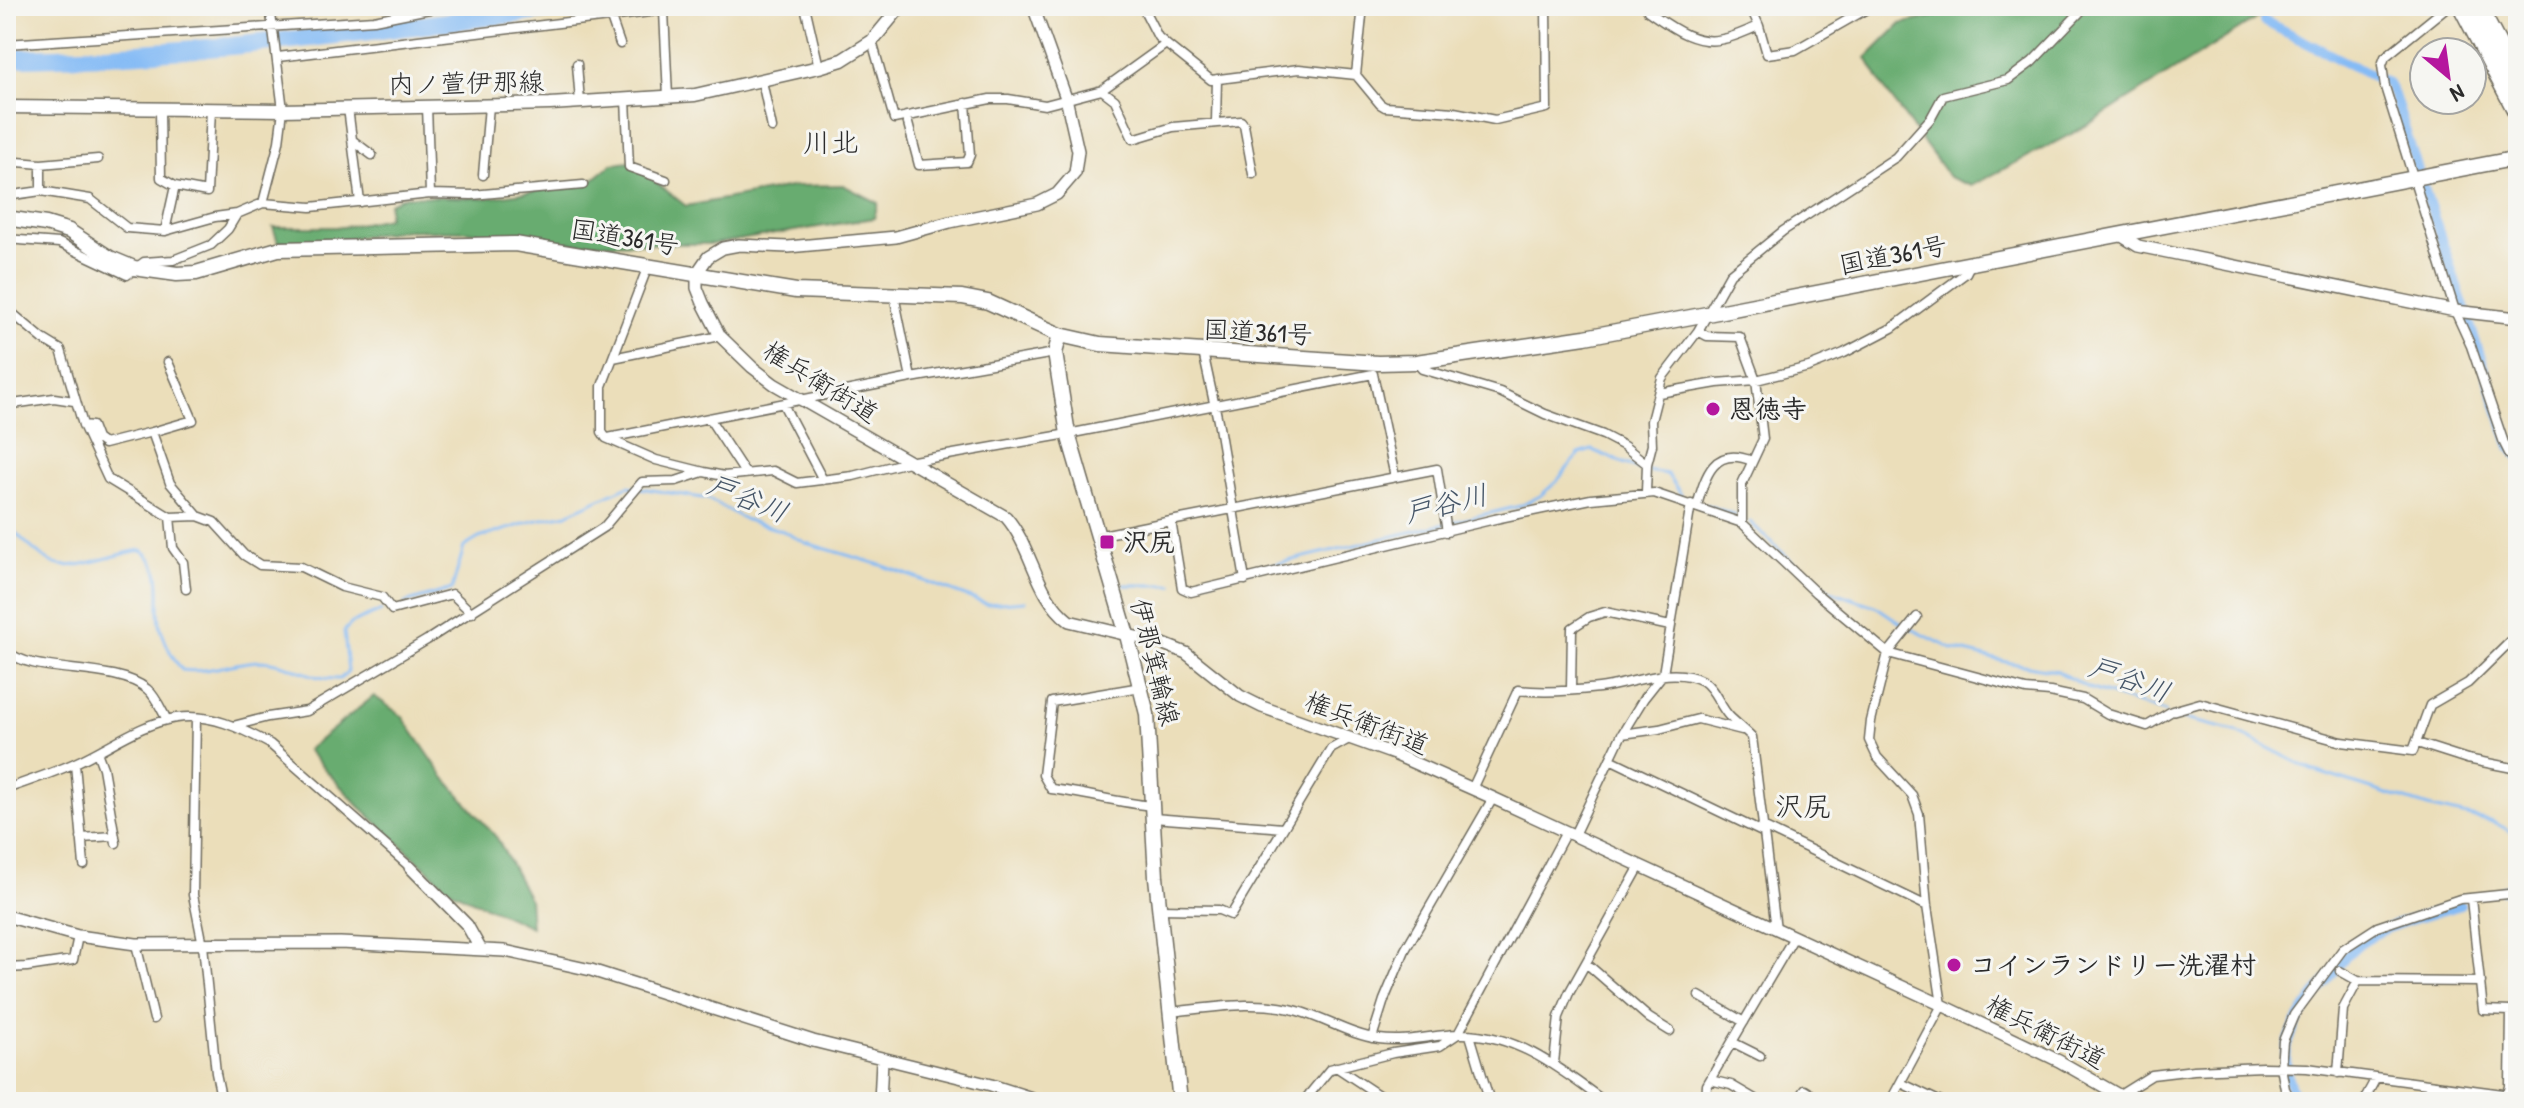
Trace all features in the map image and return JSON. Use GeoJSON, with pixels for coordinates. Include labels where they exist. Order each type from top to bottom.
{"type":"FeatureCollection","features":[{"type":"Feature","properties":{"kind":"highway"},"geometry":{"type":"LineString","coordinates":[[2461,6],[2518,115]]}},
{"type":"Feature","properties":{"kind":"highway"},"geometry":{"type":"LineString","coordinates":[[2478,6],[2518,81]]}},
{"type":"Feature","properties":{"kind":"main road","name":"内ノ萱伊那線"},"geometry":{"type":"LineString","coordinates":[[6,107],[283,110],[489,106],[695,95],[842,60],[872,41],[901,6]]}},
{"type":"Feature","properties":{"kind":"main road","name":"国道361号"},"geometry":{"type":"LineString","coordinates":[[6,218],[69,231],[110,258],[134,268],[177,274],[196,273],[278,249],[515,244],[796,291],[962,297],[988,302],[1060,335],[1100,344],[1375,368],[1585,337],[2518,158]]}},
{"type":"Feature","properties":{"kind":"main road","name":"伊那箕輪線"},"geometry":{"type":"LineString","coordinates":[[1060,335],[1055,353],[1068,434],[1127,635],[1151,735],[1160,909],[1180,1102]]}},
{"type":"Feature","properties":{"kind":"street"},"geometry":{"type":"LineString","coordinates":[[263,203],[279,142],[283,110],[270,6]]}},
{"type":"Feature","properties":{"kind":"street"},"geometry":{"type":"LineString","coordinates":[[278,56],[700,6]]}},
{"type":"Feature","properties":{"kind":"street"},"geometry":{"type":"LineString","coordinates":[[805,6],[819,67]]}},
{"type":"Feature","properties":{"kind":"street"},"geometry":{"type":"LineString","coordinates":[[697,273],[708,257],[723,248],[739,245],[788,247],[896,237],[1037,204],[1068,185],[1077,166],[1076,137],[1066,98],[1033,6]]}},
{"type":"Feature","properties":{"kind":"street"},"geometry":{"type":"LineString","coordinates":[[1142,6],[1158,37],[1206,78],[1299,69],[1356,75],[1385,107],[1454,112],[1495,120],[1547,108],[1546,6]]}},
{"type":"Feature","properties":{"kind":"street"},"geometry":{"type":"LineString","coordinates":[[1356,75],[1363,6]]}},
{"type":"Feature","properties":{"kind":"street"},"geometry":{"type":"LineString","coordinates":[[1646,6],[1648,11],[1682,34],[1712,40],[1723,40],[1759,26]]}},
{"type":"Feature","properties":{"kind":"street"},"geometry":{"type":"LineString","coordinates":[[1750,6],[1767,54],[1795,50],[1872,6]]}},
{"type":"Feature","properties":{"kind":"street"},"geometry":{"type":"LineString","coordinates":[[1646,492],[1647,465],[1652,445],[1651,421],[1662,378],[1698,331],[1730,274],[1783,231],[1896,157],[1931,118],[1943,96],[2008,80],[2032,62],[2086,6]]}},
{"type":"Feature","properties":{"kind":"street"},"geometry":{"type":"LineString","coordinates":[[2448,6],[2385,57],[2382,65],[2385,87],[2455,311],[2471,346],[2504,443],[2518,463]]}},
{"type":"Feature","properties":{"kind":"street"},"geometry":{"type":"LineString","coordinates":[[6,44],[374,20],[434,8]]}},
{"type":"Feature","properties":{"kind":"street"},"geometry":{"type":"LineString","coordinates":[[664,11],[668,97]]}},
{"type":"Feature","properties":{"kind":"street"},"geometry":{"type":"LineString","coordinates":[[611,18],[620,44]]}},
{"type":"Feature","properties":{"kind":"street"},"geometry":{"type":"LineString","coordinates":[[872,41],[894,119],[966,103],[1008,99],[1045,105],[1102,90],[1166,44]]}},
{"type":"Feature","properties":{"kind":"street"},"geometry":{"type":"LineString","coordinates":[[577,64],[580,102]]}},
{"type":"Feature","properties":{"kind":"street"},"geometry":{"type":"LineString","coordinates":[[1216,122],[1217,79]]}},
{"type":"Feature","properties":{"kind":"street"},"geometry":{"type":"LineString","coordinates":[[762,81],[772,128]]}},
{"type":"Feature","properties":{"kind":"street"},"geometry":{"type":"LineString","coordinates":[[1102,90],[1115,100],[1133,139],[1173,127],[1236,120],[1244,125],[1253,174]]}},
{"type":"Feature","properties":{"kind":"street"},"geometry":{"type":"LineString","coordinates":[[626,99],[629,167],[666,180]]}},
{"type":"Feature","properties":{"kind":"street"},"geometry":{"type":"LineString","coordinates":[[906,116],[919,165],[967,162],[970,155],[966,103]]}},
{"type":"Feature","properties":{"kind":"street"},"geometry":{"type":"LineString","coordinates":[[427,106],[430,194]]}},
{"type":"Feature","properties":{"kind":"street"},"geometry":{"type":"LineString","coordinates":[[483,175],[489,106]]}},
{"type":"Feature","properties":{"kind":"street"},"geometry":{"type":"LineString","coordinates":[[348,108],[360,202]]}},
{"type":"Feature","properties":{"kind":"street"},"geometry":{"type":"LineString","coordinates":[[160,109],[161,178],[175,186],[207,192],[211,110]]}},
{"type":"Feature","properties":{"kind":"street"},"geometry":{"type":"LineString","coordinates":[[6,140],[7,162],[41,164],[98,159]]}},
{"type":"Feature","properties":{"kind":"street"},"geometry":{"type":"LineString","coordinates":[[352,140],[372,155]]}},
{"type":"Feature","properties":{"kind":"street"},"geometry":{"type":"LineString","coordinates":[[41,164],[41,191]]}},
{"type":"Feature","properties":{"kind":"street"},"geometry":{"type":"LineString","coordinates":[[6,196],[41,191],[90,199],[127,228],[165,231],[237,214],[263,203],[311,207],[430,194],[472,195],[583,185]]}},
{"type":"Feature","properties":{"kind":"street"},"geometry":{"type":"LineString","coordinates":[[165,231],[175,186]]}},
{"type":"Feature","properties":{"kind":"street"},"geometry":{"type":"LineString","coordinates":[[6,239],[59,243],[127,275],[144,262],[173,260],[211,245],[228,229],[237,214]]}},
{"type":"Feature","properties":{"kind":"street"},"geometry":{"type":"LineString","coordinates":[[2122,236],[2138,246],[2455,311],[2518,318]]}},
{"type":"Feature","properties":{"kind":"street"},"geometry":{"type":"LineString","coordinates":[[648,265],[602,386],[602,432],[606,438],[656,460],[724,476],[773,471],[797,483],[823,480],[1068,434],[1375,368],[1395,477]]}},
{"type":"Feature","properties":{"kind":"street"},"geometry":{"type":"LineString","coordinates":[[1659,393],[1784,375],[1821,362],[1892,328],[1966,273],[1970,265]]}},
{"type":"Feature","properties":{"kind":"street","name":"権兵衛街道"},"geometry":{"type":"LineString","coordinates":[[697,273],[700,296],[720,336],[752,367],[774,384],[1006,517],[1020,533],[1046,594],[1069,621],[1161,643],[1186,653],[1240,696],[1262,707],[1394,754],[1493,798],[1942,1005],[2059,1061],[2131,1102]]}},
{"type":"Feature","properties":{"kind":"street"},"geometry":{"type":"LineString","coordinates":[[894,295],[911,378]]}},
{"type":"Feature","properties":{"kind":"street"},"geometry":{"type":"LineString","coordinates":[[6,308],[61,350],[74,401],[108,479],[170,517],[198,516],[214,522],[244,555],[260,565],[301,567],[342,587],[382,597],[392,610],[452,594],[472,613]]}},
{"type":"Feature","properties":{"kind":"street"},"geometry":{"type":"LineString","coordinates":[[1698,331],[1707,336],[1740,337],[1756,380],[1763,439],[1740,492],[1742,523]]}},
{"type":"Feature","properties":{"kind":"street"},"geometry":{"type":"LineString","coordinates":[[613,358],[720,336]]}},
{"type":"Feature","properties":{"kind":"street"},"geometry":{"type":"LineString","coordinates":[[1203,352],[1244,576]]}},
{"type":"Feature","properties":{"kind":"street"},"geometry":{"type":"LineString","coordinates":[[606,438],[1055,353]]}},
{"type":"Feature","properties":{"kind":"street"},"geometry":{"type":"LineString","coordinates":[[83,425],[92,426],[97,439],[104,444],[193,420],[168,362]]}},
{"type":"Feature","properties":{"kind":"street"},"geometry":{"type":"LineString","coordinates":[[1416,362],[1422,369],[1500,392],[1545,414],[1603,435],[1624,446],[1647,465]]}},
{"type":"Feature","properties":{"kind":"street"},"geometry":{"type":"LineString","coordinates":[[6,405],[54,398],[74,401]]}},
{"type":"Feature","properties":{"kind":"street"},"geometry":{"type":"LineString","coordinates":[[783,404],[823,480]]}},
{"type":"Feature","properties":{"kind":"street"},"geometry":{"type":"LineString","coordinates":[[709,418],[745,473]]}},
{"type":"Feature","properties":{"kind":"street"},"geometry":{"type":"LineString","coordinates":[[152,432],[170,483],[198,516]]}},
{"type":"Feature","properties":{"kind":"street"},"geometry":{"type":"LineString","coordinates":[[1303,1102],[1330,1069],[1393,1053],[1440,1046],[1458,1034],[1622,734],[1663,674],[1694,505],[1705,474],[1710,467],[1727,458],[1752,461]]}},
{"type":"Feature","properties":{"kind":"street"},"geometry":{"type":"LineString","coordinates":[[1097,536],[1437,469],[1446,528]]}},
{"type":"Feature","properties":{"kind":"street"},"geometry":{"type":"LineString","coordinates":[[233,726],[307,711],[472,613],[604,527],[636,488],[653,480],[676,481],[704,472]]}},
{"type":"Feature","properties":{"kind":"street"},"geometry":{"type":"LineString","coordinates":[[1171,521],[1182,588],[1191,592],[1244,576],[1446,528],[1591,499],[1646,492],[1742,523],[1816,593],[1888,653],[2026,690],[2083,699],[2108,714],[2147,726],[2167,713],[2200,703],[2342,742],[2413,751],[2430,705],[2468,683],[2518,634]]}},
{"type":"Feature","properties":{"kind":"street"},"geometry":{"type":"LineString","coordinates":[[170,517],[173,548],[183,562],[186,589]]}},
{"type":"Feature","properties":{"kind":"street"},"geometry":{"type":"LineString","coordinates":[[1571,689],[1572,628],[1589,617],[1605,612],[1670,626]]}},
{"type":"Feature","properties":{"kind":"street"},"geometry":{"type":"LineString","coordinates":[[1890,1102],[1942,1005],[1927,906],[1919,814],[1912,795],[1877,757],[1869,740],[1888,653],[1914,620]]}},
{"type":"Feature","properties":{"kind":"street"},"geometry":{"type":"LineString","coordinates":[[6,650],[19,660],[108,674],[136,682],[150,691],[167,720]]}},
{"type":"Feature","properties":{"kind":"street"},"geometry":{"type":"LineString","coordinates":[[1472,789],[1518,690],[1539,693],[1600,688],[1663,674],[1701,680],[1712,688],[1728,715],[1752,737],[1776,929]]}},
{"type":"Feature","properties":{"kind":"street"},"geometry":{"type":"LineString","coordinates":[[1141,687],[1052,702],[1043,775],[1051,789],[1085,793],[1153,812],[1283,828]]}},
{"type":"Feature","properties":{"kind":"street"},"geometry":{"type":"LineString","coordinates":[[196,718],[193,895],[203,945],[216,1073],[222,1102]]}},
{"type":"Feature","properties":{"kind":"street"},"geometry":{"type":"LineString","coordinates":[[6,789],[75,764],[167,720],[196,718],[233,726],[270,744],[410,867],[467,925],[481,950]]}},
{"type":"Feature","properties":{"kind":"street"},"geometry":{"type":"LineString","coordinates":[[1622,734],[1698,719],[1747,732]]}},
{"type":"Feature","properties":{"kind":"street"},"geometry":{"type":"LineString","coordinates":[[1160,909],[1219,910],[1231,915],[1331,749],[1349,739]]}},
{"type":"Feature","properties":{"kind":"street"},"geometry":{"type":"LineString","coordinates":[[2417,743],[2467,759],[2518,769]]}},
{"type":"Feature","properties":{"kind":"street"},"geometry":{"type":"LineString","coordinates":[[81,838],[115,840],[103,768],[97,752]]}},
{"type":"Feature","properties":{"kind":"street"},"geometry":{"type":"LineString","coordinates":[[1610,759],[1927,906]]}},
{"type":"Feature","properties":{"kind":"street"},"geometry":{"type":"LineString","coordinates":[[75,764],[84,865]]}},
{"type":"Feature","properties":{"kind":"street"},"geometry":{"type":"LineString","coordinates":[[1372,1038],[1405,950],[1493,798]]}},
{"type":"Feature","properties":{"kind":"street"},"geometry":{"type":"LineString","coordinates":[[1554,1063],[1559,1017],[1640,866]]}},
{"type":"Feature","properties":{"kind":"street"},"geometry":{"type":"LineString","coordinates":[[2292,1102],[2285,1089],[2281,1067],[2283,1041],[2294,1015],[2343,949],[2377,927],[2460,899],[2518,893]]}},
{"type":"Feature","properties":{"kind":"street"},"geometry":{"type":"LineString","coordinates":[[2471,899],[2483,1010],[2515,1011],[2507,1098]]}},
{"type":"Feature","properties":{"kind":"street"},"geometry":{"type":"LineString","coordinates":[[6,916],[78,936],[136,944],[340,943],[505,951],[591,970],[813,1041],[991,1085],[1044,1102]]}},
{"type":"Feature","properties":{"kind":"street"},"geometry":{"type":"LineString","coordinates":[[6,968],[73,960],[78,936]]}},
{"type":"Feature","properties":{"kind":"street"},"geometry":{"type":"LineString","coordinates":[[1706,1102],[1707,1085],[1794,937]]}},
{"type":"Feature","properties":{"kind":"street"},"geometry":{"type":"LineString","coordinates":[[136,944],[154,1019]]}},
{"type":"Feature","properties":{"kind":"street"},"geometry":{"type":"LineString","coordinates":[[1586,963],[1649,1018],[1670,1031]]}},
{"type":"Feature","properties":{"kind":"street"},"geometry":{"type":"LineString","coordinates":[[2340,971],[2358,981],[2481,982]]}},
{"type":"Feature","properties":{"kind":"street"},"geometry":{"type":"LineString","coordinates":[[2338,1073],[2343,1009],[2358,981]]}},
{"type":"Feature","properties":{"kind":"street"},"geometry":{"type":"LineString","coordinates":[[1699,996],[1744,1022]]}},
{"type":"Feature","properties":{"kind":"street"},"geometry":{"type":"LineString","coordinates":[[1170,1012],[1245,1006],[1281,1007],[1372,1038],[1423,1039],[1458,1034],[1509,1043],[1554,1063],[1605,1102]]}},
{"type":"Feature","properties":{"kind":"street"},"geometry":{"type":"LineString","coordinates":[[1470,1035],[1490,1102]]}},
{"type":"Feature","properties":{"kind":"street"},"geometry":{"type":"LineString","coordinates":[[1732,1042],[1760,1056]]}},
{"type":"Feature","properties":{"kind":"street"},"geometry":{"type":"LineString","coordinates":[[880,1102],[882,1060]]}},
{"type":"Feature","properties":{"kind":"street"},"geometry":{"type":"LineString","coordinates":[[1336,1067],[1389,1102]]}},
{"type":"Feature","properties":{"kind":"street"},"geometry":{"type":"LineString","coordinates":[[2120,1095],[2152,1075],[2281,1067],[2507,1098],[2518,1096]]}},
{"type":"Feature","properties":{"kind":"street"},"geometry":{"type":"LineString","coordinates":[[2363,1102],[2376,1078]]}},
{"type":"Feature","properties":{"kind":"street"},"geometry":{"type":"LineString","coordinates":[[1710,1080],[1731,1085],[1760,1102]]}},
{"type":"Feature","properties":{"kind":"street"},"geometry":{"type":"LineString","coordinates":[[1901,1083],[1941,1102]]}},
{"type":"Feature","properties":{"kind":"street"},"geometry":{"type":"LineString","coordinates":[[1796,1102],[1804,1090],[1823,1102]]}},
{"type":"Feature","properties":{"kind":"green space"},"geometry":{"type":"Polygon","coordinates":[[[1980,6],[2276,6],[2081,129],[1971,186],[1949,177],[1887,93],[1867,58],[1901,24],[1980,6]]]}},
{"type":"Feature","properties":{"kind":"green space"},"geometry":{"type":"Polygon","coordinates":[[[630,162],[686,206],[796,186],[843,185],[878,203],[874,218],[713,244],[547,243],[467,231],[403,230],[313,244],[278,242],[273,227],[343,227],[388,218],[389,203],[405,196],[488,198],[589,183],[612,164],[630,162]]]}},
{"type":"Feature","properties":{"kind":"green space"},"geometry":{"type":"Polygon","coordinates":[[[374,696],[402,716],[443,776],[497,838],[529,899],[531,927],[450,890],[359,806],[307,750],[374,696]]]}},
{"type":"Feature","properties":{"kind":"waterway"},"geometry":{"type":"LineString","coordinates":[[6,58],[224,47],[585,6]]}},
{"type":"Feature","properties":{"kind":"waterway"},"geometry":{"type":"LineString","coordinates":[[2264,21],[2388,84],[2418,170]]}},
{"type":"Feature","properties":{"kind":"waterway"},"geometry":{"type":"LineString","coordinates":[[2423,185],[2511,447],[2518,456]]}},
{"type":"Feature","properties":{"kind":"waterway","name":"戸谷川"},"geometry":{"type":"LineString","coordinates":[[1191,584],[1520,506],[1540,496],[1579,454],[1592,450],[1640,470],[1667,474],[1681,494]]}},
{"type":"Feature","properties":{"kind":"waterway","name":"戸谷川"},"geometry":{"type":"LineString","coordinates":[[405,603],[452,589],[464,547],[479,538],[567,514],[628,486],[708,499],[746,520],[783,531],[806,543],[881,565],[987,604],[1025,601]]}},
{"type":"Feature","properties":{"kind":"waterway","name":"戸谷川"},"geometry":{"type":"LineString","coordinates":[[1707,505],[1735,515]]}},
{"type":"Feature","properties":{"kind":"waterway","name":"戸谷川"},"geometry":{"type":"LineString","coordinates":[[1750,522],[1798,567],[1831,591],[1877,607],[1902,624],[1952,649],[2057,671],[2088,688],[2165,712]]}},
{"type":"Feature","properties":{"kind":"waterway","name":"戸谷川"},"geometry":{"type":"LineString","coordinates":[[6,524],[42,556],[63,566],[85,564],[142,550],[155,567],[161,629],[182,670],[262,661],[282,664],[318,677],[340,679],[348,671],[344,631],[352,623],[381,611]]}},
{"type":"Feature","properties":{"kind":"waterway","name":"戸谷川"},"geometry":{"type":"LineString","coordinates":[[1124,585],[1173,585]]}},
{"type":"Feature","properties":{"kind":"waterway","name":"戸谷川"},"geometry":{"type":"LineString","coordinates":[[2171,716],[2235,731],[2312,770],[2428,807],[2493,822],[2518,835]]}},
{"type":"Feature","properties":{"kind":"waterway"},"geometry":{"type":"LineString","coordinates":[[2503,890],[2512,887]]}},
{"type":"Feature","properties":{"kind":"waterway"},"geometry":{"type":"LineString","coordinates":[[2297,1102],[2286,1066],[2291,1036],[2306,1008],[2346,957],[2360,943],[2377,933],[2460,905]]}},
{"type":"Feature","properties":{"kind":"place","name":"恩徳寺"},"geometry":{"type":"Point","coordinates":[1713,409]}},
{"type":"Feature","properties":{"kind":"place","name":"沢尻"},"geometry":{"type":"Point","coordinates":[1107,542]}},
{"type":"Feature","properties":{"kind":"place","name":"コインランドリー洗濯村"},"geometry":{"type":"Point","coordinates":[1954,965]}},
{"type":"Feature","properties":{"kind":"district","name":"川北"},"geometry":{"type":"Point","coordinates":[831,142]}},
{"type":"Feature","properties":{"kind":"district","name":"沢尻"},"geometry":{"type":"Point","coordinates":[1803,806]}}]}
